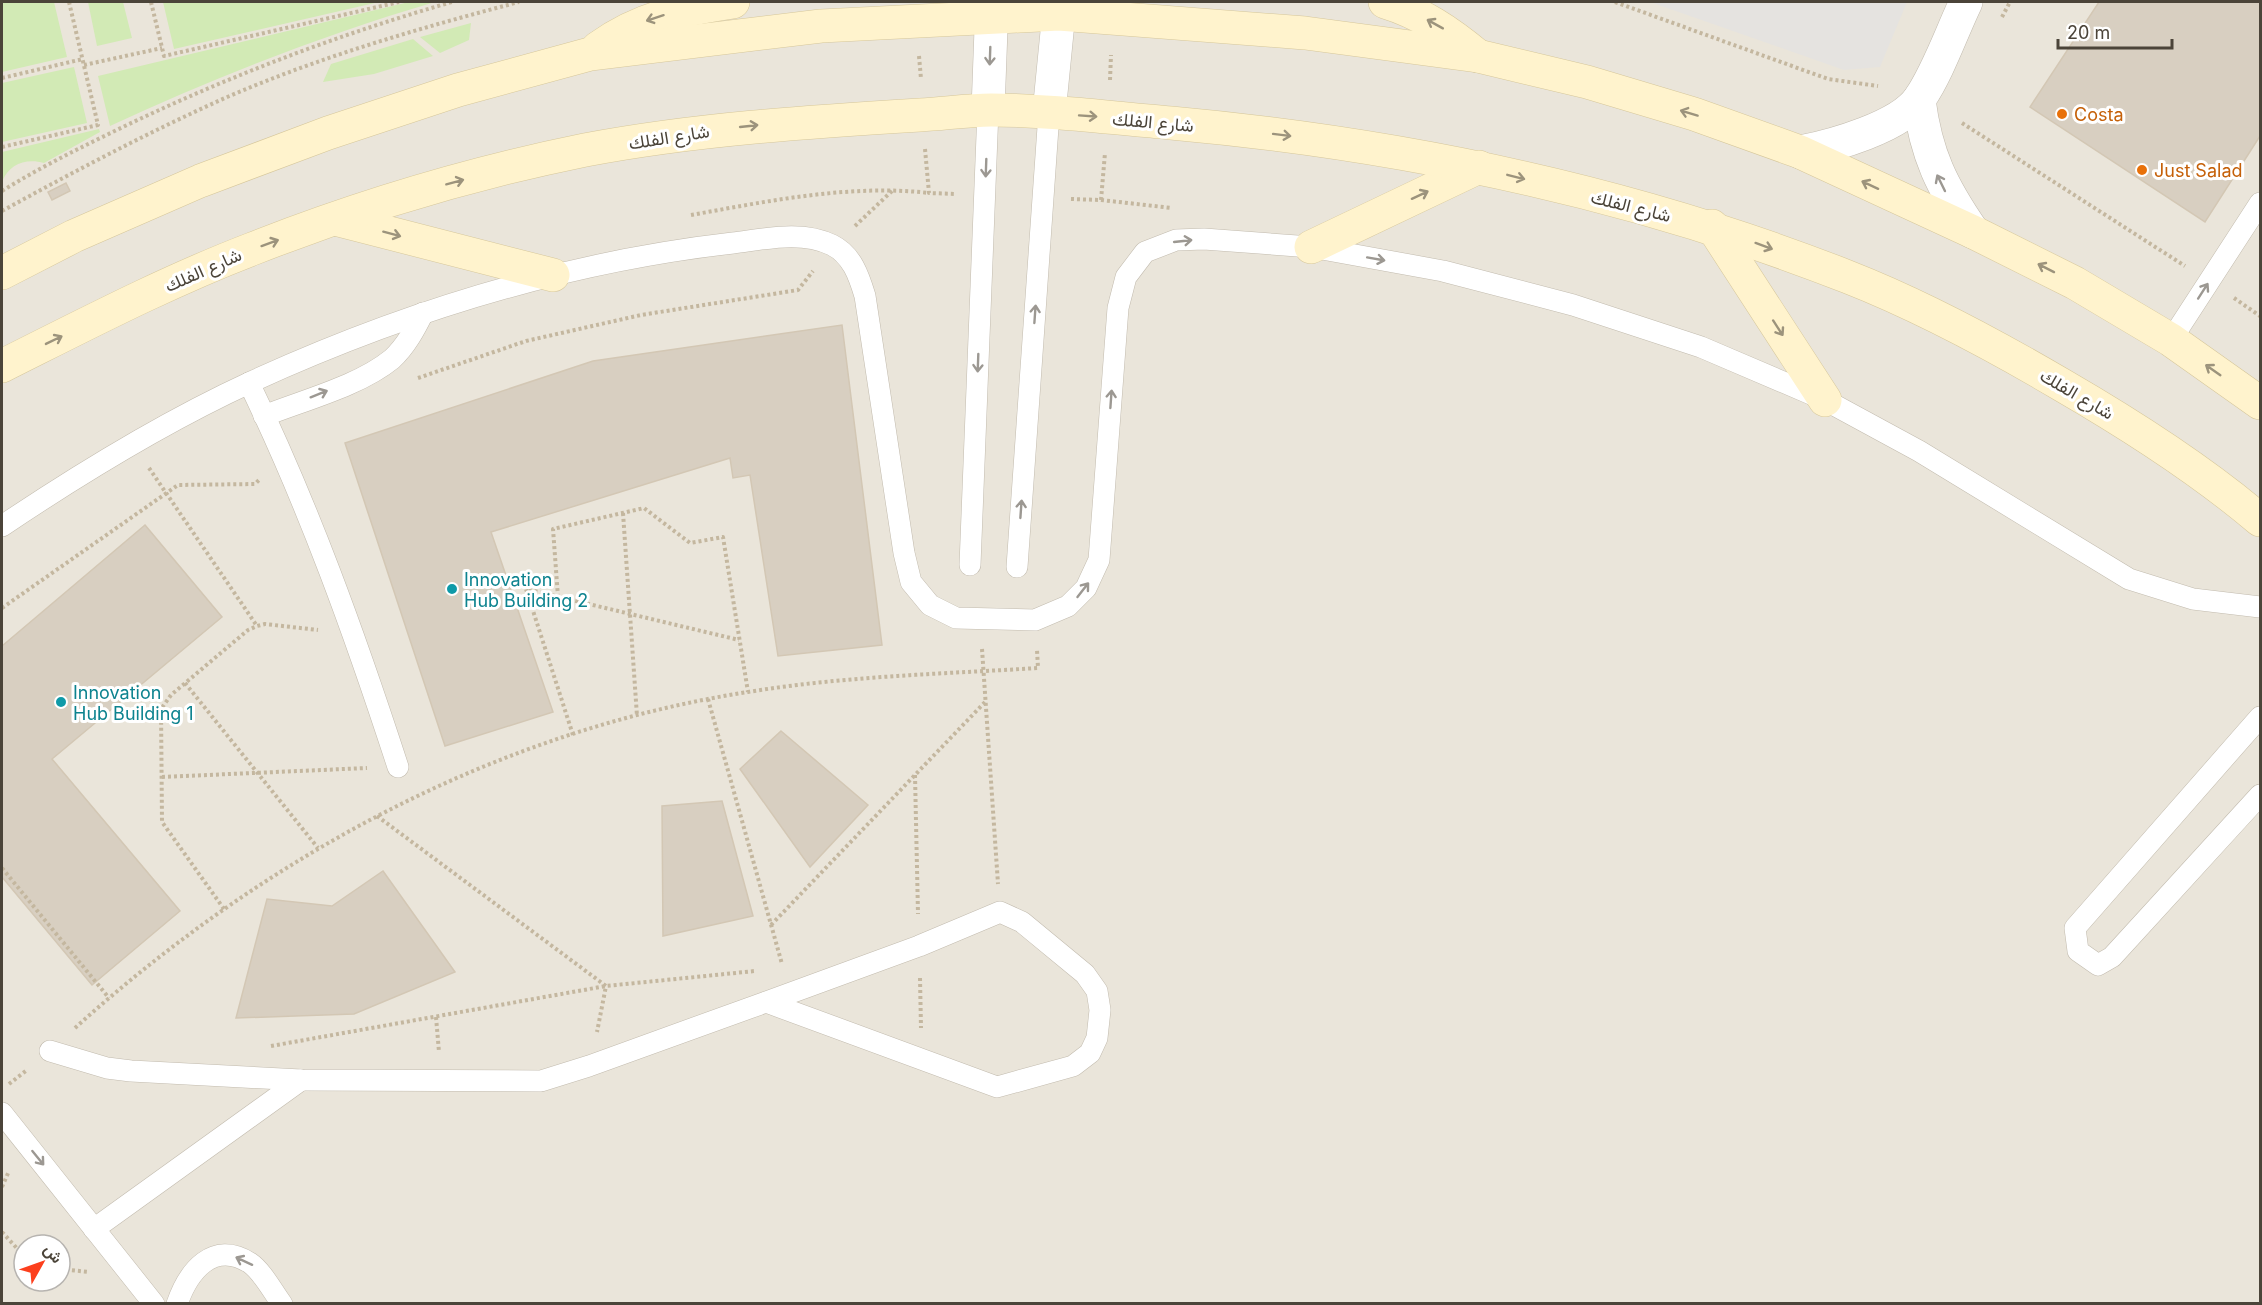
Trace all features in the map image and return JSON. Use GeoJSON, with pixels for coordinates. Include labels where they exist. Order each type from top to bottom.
{"type":"FeatureCollection","features":[{"type":"Feature","properties":{"kind":"street"},"geometry":{"type":"LineString","coordinates":[[590,54],[620,32],[654,17],[733,2]]}},
{"type":"Feature","properties":{"kind":"street"},"geometry":{"type":"LineString","coordinates":[[1385,2],[1408,9],[1445,30],[1478,56]]}},
{"type":"Feature","properties":{"kind":"street"},"geometry":{"type":"LineString","coordinates":[[1800,153],[1832,146],[1864,135],[1893,120],[1919,100],[1966,2]]}},
{"type":"Feature","properties":{"kind":"street"},"geometry":{"type":"LineString","coordinates":[[988,110],[992,8]]}},
{"type":"Feature","properties":{"kind":"street"},"geometry":{"type":"LineString","coordinates":[[2,273],[74,236],[200,181],[328,133],[458,90],[590,54],[992,8],[1059,8],[1305,33],[1478,56],[1694,114],[1800,153],[1973,232],[2075,283],[2171,340],[2260,403]]}},
{"type":"Feature","properties":{"kind":"street"},"geometry":{"type":"LineString","coordinates":[[1049,113],[1059,8]]}},
{"type":"Feature","properties":{"kind":"street"},"geometry":{"type":"LineString","coordinates":[[1919,100],[1923,133],[1933,165],[1947,195],[1973,232]]}},
{"type":"Feature","properties":{"kind":"street","name":"شارع الفلك"},"geometry":{"type":"LineString","coordinates":[[2,366],[249,250],[416,193],[499,170],[582,151],[666,136],[762,124],[988,110],[1049,113],[1233,129],[1356,145],[1479,167],[1712,226],[1854,279],[1992,344],[2123,421],[2260,520]]}},
{"type":"Feature","properties":{"kind":"street"},"geometry":{"type":"LineString","coordinates":[[1311,247],[1479,167]]}},
{"type":"Feature","properties":{"kind":"street"},"geometry":{"type":"LineString","coordinates":[[335,219],[553,275]]}},
{"type":"Feature","properties":{"kind":"street"},"geometry":{"type":"LineString","coordinates":[[1712,226],[1825,399]]}},
{"type":"Feature","properties":{"kind":"lane"},"geometry":{"type":"LineString","coordinates":[[970,565],[988,110]]}},
{"type":"Feature","properties":{"kind":"lane"},"geometry":{"type":"LineString","coordinates":[[1017,567],[1049,113]]}},
{"type":"Feature","properties":{"kind":"lane"},"geometry":{"type":"LineString","coordinates":[[2171,340],[2260,203]]}},
{"type":"Feature","properties":{"kind":"lane"},"geometry":{"type":"LineString","coordinates":[[2,526],[122,451],[249,383],[336,345],[423,313],[553,275],[629,258],[785,237],[810,237],[834,246],[856,267],[865,296],[904,553],[911,582],[930,604],[956,618],[1035,620],[1068,606],[1086,588],[1099,560],[1118,308],[1126,277],[1145,252],[1176,240],[1204,239],[1311,247],[1443,271],[1573,305],[1701,347],[1825,399],[1918,451],[2129,579],[2193,599],[2260,607]]}},
{"type":"Feature","properties":{"kind":"lane"},"geometry":{"type":"LineString","coordinates":[[264,416],[371,374],[393,358],[411,337],[423,313]]}},
{"type":"Feature","properties":{"kind":"lane"},"geometry":{"type":"LineString","coordinates":[[249,383],[282,455],[355,634],[398,766]]}},
{"type":"Feature","properties":{"kind":"lane"},"geometry":{"type":"LineString","coordinates":[[2260,717],[2075,928],[2079,951],[2098,965],[2112,957],[2260,795]]}},
{"type":"Feature","properties":{"kind":"lane"},"geometry":{"type":"LineString","coordinates":[[50,1051],[106,1068],[301,1080],[541,1081],[589,1066],[919,946],[1000,912],[1022,922],[1085,975],[1097,991],[1100,1010],[1097,1038],[1090,1053],[1074,1066],[997,1087],[766,1002]]}},
{"type":"Feature","properties":{"kind":"lane"},"geometry":{"type":"LineString","coordinates":[[94,1229],[301,1080]]}},
{"type":"Feature","properties":{"kind":"lane"},"geometry":{"type":"LineString","coordinates":[[2,1113],[154,1304]]}},
{"type":"Feature","properties":{"kind":"lane"},"geometry":{"type":"LineString","coordinates":[[177,1304],[184,1282],[196,1267],[213,1257],[233,1256],[251,1263],[282,1304]]}},
{"type":"Feature","properties":{"kind":"path"},"geometry":{"type":"LineString","coordinates":[[2,147],[98,125],[69,2]]}},
{"type":"Feature","properties":{"kind":"path"},"geometry":{"type":"LineString","coordinates":[[152,2],[164,56],[399,2]]}},
{"type":"Feature","properties":{"kind":"path"},"geometry":{"type":"LineString","coordinates":[[2,191],[67,154],[242,73],[321,43],[452,2]]}},
{"type":"Feature","properties":{"kind":"path"},"geometry":{"type":"LineString","coordinates":[[2,211],[107,154],[227,97],[365,46],[519,2]]}},
{"type":"Feature","properties":{"kind":"path"},"geometry":{"type":"LineString","coordinates":[[1615,2],[1828,79],[1885,87],[1919,100],[1951,116],[2260,316]]}},
{"type":"Feature","properties":{"kind":"path"},"geometry":{"type":"LineString","coordinates":[[1999,22],[2010,2]]}},
{"type":"Feature","properties":{"kind":"path"},"geometry":{"type":"LineString","coordinates":[[84,65],[162,48]]}},
{"type":"Feature","properties":{"kind":"path"},"geometry":{"type":"LineString","coordinates":[[2,78],[83,59]]}},
{"type":"Feature","properties":{"kind":"path"},"geometry":{"type":"LineString","coordinates":[[417,378],[526,341],[641,315],[798,290],[834,246],[895,189]]}},
{"type":"Feature","properties":{"kind":"path"},"geometry":{"type":"LineString","coordinates":[[2,608],[178,485],[255,484],[282,455]]}},
{"type":"Feature","properties":{"kind":"path"},"geometry":{"type":"LineString","coordinates":[[558,597],[553,529],[644,508],[690,543],[723,537],[748,692]]}},
{"type":"Feature","properties":{"kind":"path"},"geometry":{"type":"LineString","coordinates":[[623,513],[637,716]]}},
{"type":"Feature","properties":{"kind":"path"},"geometry":{"type":"LineString","coordinates":[[573,735],[526,590],[739,640]]}},
{"type":"Feature","properties":{"kind":"path"},"geometry":{"type":"LineString","coordinates":[[980,618],[1000,912]]}},
{"type":"Feature","properties":{"kind":"path"},"geometry":{"type":"LineString","coordinates":[[2,1090],[109,998],[224,909],[318,848],[376,816],[489,765],[573,735],[637,716],[708,699],[864,676],[1038,668],[1035,620]]}},
{"type":"Feature","properties":{"kind":"path"},"geometry":{"type":"LineString","coordinates":[[224,909],[162,822],[162,709],[171,695],[248,630],[257,626],[265,624],[355,634]]}},
{"type":"Feature","properties":{"kind":"path"},"geometry":{"type":"LineString","coordinates":[[185,683],[318,848]]}},
{"type":"Feature","properties":{"kind":"path"},"geometry":{"type":"LineString","coordinates":[[708,699],[790,993]]}},
{"type":"Feature","properties":{"kind":"path"},"geometry":{"type":"LineString","coordinates":[[771,924],[986,701]]}},
{"type":"Feature","properties":{"kind":"path"},"geometry":{"type":"LineString","coordinates":[[162,777],[398,766]]}},
{"type":"Feature","properties":{"kind":"path"},"geometry":{"type":"LineString","coordinates":[[376,816],[606,986]]}},
{"type":"Feature","properties":{"kind":"path"},"geometry":{"type":"LineString","coordinates":[[2,868],[109,998]]}},
{"type":"Feature","properties":{"kind":"path"},"geometry":{"type":"LineString","coordinates":[[267,1047],[606,986],[783,969]]}},
{"type":"Feature","properties":{"kind":"path"},"geometry":{"type":"LineString","coordinates":[[589,1066],[606,986]]}},
{"type":"Feature","properties":{"kind":"shaded area"},"geometry":{"type":"Polygon","coordinates":[[[2,2],[2260,2],[2260,1303],[2,1304],[2,2]]]}},
{"type":"Feature","properties":{"kind":"shaded area"},"geometry":{"type":"Polygon","coordinates":[[[1650,2],[1907,2],[1880,67],[1844,70],[1650,2]]]}},
{"type":"Feature","properties":{"kind":"green space"},"geometry":{"type":"Polygon","coordinates":[[[2,2],[54,2],[67,57],[2,72],[2,2]]]}},
{"type":"Feature","properties":{"kind":"green space"},"geometry":{"type":"Polygon","coordinates":[[[88,2],[123,2],[132,38],[97,46],[88,2]]]}},
{"type":"Feature","properties":{"kind":"green space"},"geometry":{"type":"Polygon","coordinates":[[[163,2],[379,2],[174,49],[163,2]]]}},
{"type":"Feature","properties":{"kind":"green space"},"geometry":{"type":"Polygon","coordinates":[[[409,2],[435,2],[352,28],[270,58],[110,126],[98,76],[409,2]]]}},
{"type":"Feature","properties":{"kind":"green space"},"geometry":{"type":"Polygon","coordinates":[[[471,23],[469,40],[440,53],[420,37],[471,23]]]}},
{"type":"Feature","properties":{"kind":"green space"},"geometry":{"type":"Polygon","coordinates":[[[413,39],[433,56],[374,74],[323,82],[331,64],[413,39]]]}},
{"type":"Feature","properties":{"kind":"green space"},"geometry":{"type":"Polygon","coordinates":[[[74,67],[87,123],[2,142],[2,83],[74,67]]]}},
{"type":"Feature","properties":{"kind":"green space"},"geometry":{"type":"Polygon","coordinates":[[[99,129],[100,132],[44,163],[31,161],[19,164],[9,171],[2,182],[2,152],[99,129]]]}},
{"type":"Feature","properties":{"kind":"building"},"geometry":{"type":"Polygon","coordinates":[[[2099,2],[2260,2],[2260,136],[2205,222],[2030,107],[2099,2]]]}},
{"type":"Feature","properties":{"kind":"building"},"geometry":{"type":"Polygon","coordinates":[[[66,183],[70,191],[52,200],[48,192],[66,183]]]}},
{"type":"Feature","properties":{"kind":"building","name":"Innovation Hub Building 2"},"geometry":{"type":"Polygon","coordinates":[[[842,325],[882,645],[778,656],[750,475],[733,478],[730,458],[491,532],[553,712],[445,746],[345,443],[593,361],[842,325]]]}},
{"type":"Feature","properties":{"kind":"building","name":"Innovation Hub Building 1"},"geometry":{"type":"Polygon","coordinates":[[[145,525],[222,617],[52,759],[180,911],[92,985],[2,877],[2,646],[145,525]]]}},
{"type":"Feature","properties":{"kind":"building"},"geometry":{"type":"Polygon","coordinates":[[[781,731],[868,805],[810,867],[740,769],[781,731]]]}},
{"type":"Feature","properties":{"kind":"building"},"geometry":{"type":"Polygon","coordinates":[[[722,801],[753,916],[663,936],[662,806],[722,801]]]}},
{"type":"Feature","properties":{"kind":"building"},"geometry":{"type":"Polygon","coordinates":[[[383,871],[455,972],[354,1014],[236,1018],[267,899],[332,906],[383,871]]]}},
{"type":"Feature","properties":{"kind":"place","name":"Costa"},"geometry":{"type":"Point","coordinates":[2062,114]}},
{"type":"Feature","properties":{"kind":"place","name":"Just Salad"},"geometry":{"type":"Point","coordinates":[2142,170]}},
{"type":"Feature","properties":{"kind":"place","name":"Innovation Hub Building 2"},"geometry":{"type":"Point","coordinates":[452,589]}},
{"type":"Feature","properties":{"kind":"place","name":"Innovation Hub Building 1"},"geometry":{"type":"Point","coordinates":[61,702]}}]}
